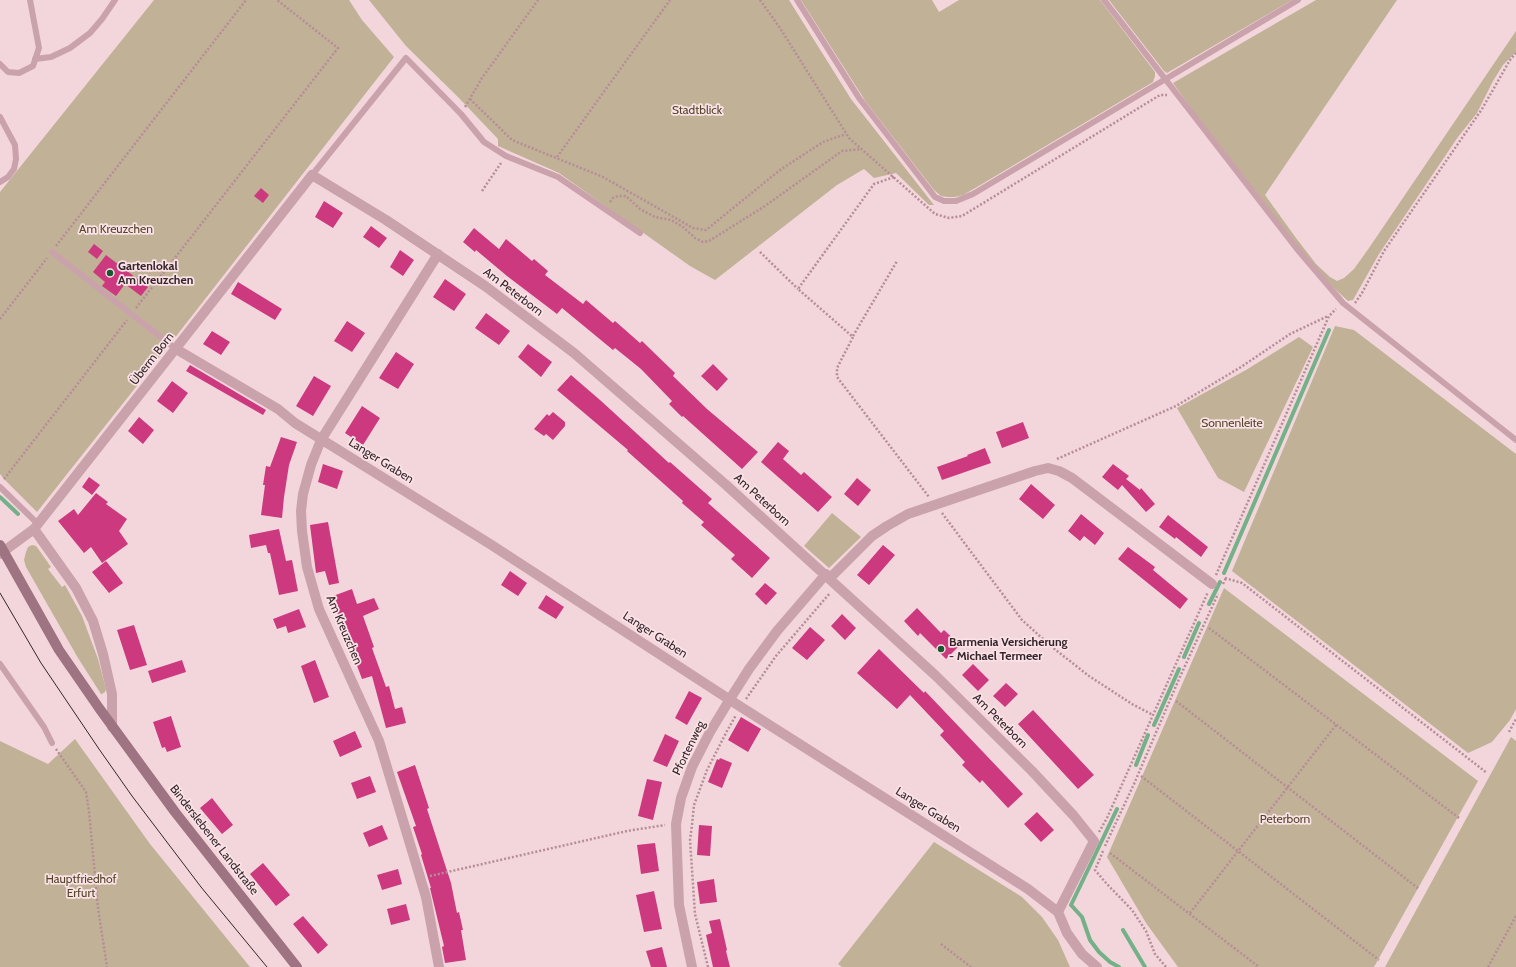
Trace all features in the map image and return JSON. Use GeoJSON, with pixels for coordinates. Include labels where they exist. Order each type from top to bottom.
{"type":"FeatureCollection","features":[{"type":"Feature","properties":{"kind":"main road","name":"Binderslebener Landstraße"},"geometry":{"type":"LineString","coordinates":[[1,550],[60,650],[112,726],[175,812],[297,967]]}},
{"type":"Feature","properties":{"kind":"street","name":"Am Peterborn"},"geometry":{"type":"LineString","coordinates":[[312,175],[438,254],[485,286],[574,353],[831,579],[935,674],[1027,766],[1074,816],[1094,841]]}},
{"type":"Feature","properties":{"kind":"street","name":"Überm Born"},"geometry":{"type":"LineString","coordinates":[[1,550],[36,526],[312,175]]}},
{"type":"Feature","properties":{"kind":"street","name":"Am Kreuzchen"},"geometry":{"type":"LineString","coordinates":[[438,254],[321,440],[310,465],[303,494],[301,511],[307,567],[319,609],[379,741],[421,878],[439,967]]}},
{"type":"Feature","properties":{"kind":"street","name":"Langer Graben"},"geometry":{"type":"LineString","coordinates":[[176,349],[278,409],[295,423],[321,440],[490,544],[741,707],[1028,889],[1058,912],[1067,933],[1082,954],[1097,967]]}},
{"type":"Feature","properties":{"kind":"street"},"geometry":{"type":"LineString","coordinates":[[936,504],[1048,468],[1059,471],[1072,478],[1212,584]]}},
{"type":"Feature","properties":{"kind":"street","name":"Pfortenweg"},"geometry":{"type":"LineString","coordinates":[[692,967],[679,905],[676,824],[681,798],[692,768],[710,732],[749,669],[777,631],[831,579],[872,536],[908,514],[936,504]]}},
{"type":"Feature","properties":{"kind":"street"},"geometry":{"type":"LineString","coordinates":[[36,526],[76,588],[93,621],[103,654],[112,694],[112,726]]}},
{"type":"Feature","properties":{"kind":"street"},"geometry":{"type":"LineString","coordinates":[[1058,912],[1094,841]]}},
{"type":"Feature","properties":{"kind":"lane"},"geometry":{"type":"LineString","coordinates":[[0,64],[8,72],[19,73],[33,66],[39,48],[30,0]]}},
{"type":"Feature","properties":{"kind":"lane"},"geometry":{"type":"LineString","coordinates":[[35,59],[51,57],[70,48],[90,34],[115,0]]}},
{"type":"Feature","properties":{"kind":"lane"},"geometry":{"type":"LineString","coordinates":[[796,0],[859,98],[935,197],[944,201],[956,201],[973,194],[1298,0]]}},
{"type":"Feature","properties":{"kind":"lane"},"geometry":{"type":"LineString","coordinates":[[1104,0],[1297,249],[1343,303],[1516,440]]}},
{"type":"Feature","properties":{"kind":"lane"},"geometry":{"type":"LineString","coordinates":[[312,175],[406,58],[461,114],[484,142],[506,156],[558,177],[640,233]]}},
{"type":"Feature","properties":{"kind":"lane"},"geometry":{"type":"LineString","coordinates":[[0,117],[15,145],[16,159],[14,169],[8,177],[0,182]]}},
{"type":"Feature","properties":{"kind":"lane"},"geometry":{"type":"LineString","coordinates":[[52,252],[176,349]]}},
{"type":"Feature","properties":{"kind":"lane"},"geometry":{"type":"LineString","coordinates":[[0,485],[36,526]]}},
{"type":"Feature","properties":{"kind":"lane"},"geometry":{"type":"LineString","coordinates":[[0,664],[44,727],[52,744]]}},
{"type":"Feature","properties":{"kind":"path"},"geometry":{"type":"LineString","coordinates":[[0,319],[246,0]]}},
{"type":"Feature","properties":{"kind":"path"},"geometry":{"type":"LineString","coordinates":[[0,485],[338,48],[277,0]]}},
{"type":"Feature","properties":{"kind":"path"},"geometry":{"type":"LineString","coordinates":[[461,114],[482,78],[538,0]]}},
{"type":"Feature","properties":{"kind":"path"},"geometry":{"type":"LineString","coordinates":[[557,157],[670,0]]}},
{"type":"Feature","properties":{"kind":"path"},"geometry":{"type":"LineString","coordinates":[[760,0],[780,28],[846,134],[854,142]]}},
{"type":"Feature","properties":{"kind":"path"},"geometry":{"type":"LineString","coordinates":[[1350,310],[1362,293],[1384,251],[1482,109],[1510,60],[1516,53]]}},
{"type":"Feature","properties":{"kind":"path"},"geometry":{"type":"LineString","coordinates":[[470,99],[512,140],[557,157],[603,177],[693,228],[706,230],[780,170],[823,142],[846,134]]}},
{"type":"Feature","properties":{"kind":"path"},"geometry":{"type":"LineString","coordinates":[[605,209],[613,198],[618,196],[626,196],[640,209],[655,216],[671,220],[695,238],[703,242],[709,241],[765,206],[842,151],[862,149]]}},
{"type":"Feature","properties":{"kind":"path"},"geometry":{"type":"LineString","coordinates":[[482,191],[506,156]]}},
{"type":"Feature","properties":{"kind":"path"},"geometry":{"type":"LineString","coordinates":[[798,289],[874,184],[894,177]]}},
{"type":"Feature","properties":{"kind":"path"},"geometry":{"type":"LineString","coordinates":[[760,252],[798,289],[853,337]]}},
{"type":"Feature","properties":{"kind":"path"},"geometry":{"type":"LineString","coordinates":[[897,261],[853,337],[837,368],[837,377],[936,504],[953,530],[1022,620],[1052,647],[1089,676],[1132,704],[1153,715]]}},
{"type":"Feature","properties":{"kind":"path"},"geometry":{"type":"LineString","coordinates":[[1048,468],[1050,462],[1176,406],[1241,367],[1290,334],[1329,316],[1343,303]]}},
{"type":"Feature","properties":{"kind":"path"},"geometry":{"type":"LineString","coordinates":[[1329,316],[1215,577],[1226,578],[1242,583],[1487,773]]}},
{"type":"Feature","properties":{"kind":"path"},"geometry":{"type":"LineString","coordinates":[[1222,585],[1226,578]]}},
{"type":"Feature","properties":{"kind":"path"},"geometry":{"type":"LineString","coordinates":[[708,967],[695,914],[694,903],[690,840],[694,805],[707,770],[726,731],[776,656],[831,579]]}},
{"type":"Feature","properties":{"kind":"path"},"geometry":{"type":"LineString","coordinates":[[1094,841],[1108,818],[1212,584]]}},
{"type":"Feature","properties":{"kind":"path"},"geometry":{"type":"LineString","coordinates":[[1166,967],[1155,954],[1146,931],[1132,910],[1106,884],[1095,870],[1219,591]]}},
{"type":"Feature","properties":{"kind":"path"},"geometry":{"type":"LineString","coordinates":[[1209,628],[1459,818]]}},
{"type":"Feature","properties":{"kind":"path"},"geometry":{"type":"LineString","coordinates":[[1176,701],[1419,889]]}},
{"type":"Feature","properties":{"kind":"path"},"geometry":{"type":"LineString","coordinates":[[1509,732],[1516,719]]}},
{"type":"Feature","properties":{"kind":"path"},"geometry":{"type":"LineString","coordinates":[[1190,913],[1336,724]]}},
{"type":"Feature","properties":{"kind":"path"},"geometry":{"type":"LineString","coordinates":[[52,744],[86,792],[90,811],[98,908],[107,967]]}},
{"type":"Feature","properties":{"kind":"path"},"geometry":{"type":"LineString","coordinates":[[1141,776],[1379,960]]}},
{"type":"Feature","properties":{"kind":"path"},"geometry":{"type":"LineString","coordinates":[[421,878],[627,831],[676,824]]}},
{"type":"Feature","properties":{"kind":"path"},"geometry":{"type":"LineString","coordinates":[[1110,853],[1259,967]]}},
{"type":"Feature","properties":{"kind":"path"},"geometry":{"type":"LineString","coordinates":[[1488,967],[1516,917]]}},
{"type":"Feature","properties":{"kind":"path"},"geometry":{"type":"LineString","coordinates":[[941,944],[971,967]]}},
{"type":"Feature","properties":{"kind":"green space","name":"Am Kreuzchen"},"geometry":{"type":"Polygon","coordinates":[[[154,0],[349,0],[362,20],[394,57],[37,512],[0,474],[0,192],[154,0]]]}},
{"type":"Feature","properties":{"kind":"green space","name":"Stadtblick"},"geometry":{"type":"Polygon","coordinates":[[[369,0],[789,0],[851,99],[934,205],[929,205],[896,173],[874,178],[864,169],[837,185],[715,280],[690,266],[559,173],[498,146],[498,139],[406,46],[369,0]]]}},
{"type":"Feature","properties":{"kind":"green space"},"geometry":{"type":"Polygon","coordinates":[[[801,0],[932,0],[939,12],[959,0],[1100,0],[1155,72],[1155,76],[1153,82],[963,195],[955,197],[941,196],[934,190],[866,102],[801,0]]]}},
{"type":"Feature","properties":{"kind":"green space"},"geometry":{"type":"Polygon","coordinates":[[[1109,0],[1292,0],[1167,73],[1109,0]]]}},
{"type":"Feature","properties":{"kind":"green space"},"geometry":{"type":"Polygon","coordinates":[[[1316,0],[1397,0],[1265,195],[1316,264],[1330,277],[1337,281],[1344,278],[1354,269],[1516,31],[1516,52],[1503,65],[1477,113],[1458,137],[1379,254],[1353,300],[1348,301],[1301,252],[1206,129],[1173,83],[1316,0]]]}},
{"type":"Feature","properties":{"kind":"green space"},"geometry":{"type":"Polygon","coordinates":[[[1335,326],[1354,330],[1516,454],[1516,709],[1510,720],[1492,742],[1468,753],[1232,571],[1335,326]]]}},
{"type":"Feature","properties":{"kind":"green space","name":"Sonnenleite"},"geometry":{"type":"Polygon","coordinates":[[[1299,337],[1313,347],[1244,492],[1218,478],[1177,408],[1246,370],[1299,337]]]}},
{"type":"Feature","properties":{"kind":"green space"},"geometry":{"type":"Polygon","coordinates":[[[832,513],[861,537],[829,568],[804,546],[832,513]]]}},
{"type":"Feature","properties":{"kind":"green space"},"geometry":{"type":"Polygon","coordinates":[[[32,545],[36,546],[39,550],[51,567],[48,569],[62,587],[65,585],[82,616],[98,659],[106,689],[102,694],[78,658],[26,567],[24,560],[26,552],[28,547],[32,545]]]}},
{"type":"Feature","properties":{"kind":"green space","name":"Peterborn"},"geometry":{"type":"Polygon","coordinates":[[[1224,588],[1478,781],[1374,967],[1178,967],[1146,923],[1107,857],[1224,588]]]}},
{"type":"Feature","properties":{"kind":"green space"},"geometry":{"type":"Polygon","coordinates":[[[1511,737],[1516,741],[1516,967],[1385,967],[1511,737]]]}},
{"type":"Feature","properties":{"kind":"green space","name":"Hauptfriedhof Erfurt"},"geometry":{"type":"Polygon","coordinates":[[[75,739],[150,844],[250,967],[0,967],[0,741],[48,764],[75,739]]]}},
{"type":"Feature","properties":{"kind":"green space"},"geometry":{"type":"Polygon","coordinates":[[[934,842],[1022,897],[1042,917],[1058,940],[1070,967],[842,967],[838,964],[934,842]]]}},
{"type":"Feature","properties":{"kind":"building"},"geometry":{"type":"Polygon","coordinates":[[[261,188],[269,195],[263,203],[254,196],[261,188]]]}},
{"type":"Feature","properties":{"kind":"building"},"geometry":{"type":"Polygon","coordinates":[[[324,201],[343,213],[333,228],[315,217],[324,201]]]}},
{"type":"Feature","properties":{"kind":"building"},"geometry":{"type":"Polygon","coordinates":[[[371,226],[387,238],[379,248],[363,237],[371,226]]]}},
{"type":"Feature","properties":{"kind":"building"},"geometry":{"type":"Polygon","coordinates":[[[474,228],[499,249],[506,239],[532,261],[534,259],[548,271],[545,275],[583,304],[586,300],[613,323],[615,321],[640,343],[642,341],[675,373],[673,376],[707,409],[758,452],[742,469],[683,416],[682,417],[669,404],[672,401],[641,369],[615,348],[613,350],[562,308],[557,314],[476,250],[475,252],[463,242],[474,228]]]}},
{"type":"Feature","properties":{"kind":"building"},"geometry":{"type":"Polygon","coordinates":[[[94,244],[103,251],[97,259],[88,252],[94,244]]]}},
{"type":"Feature","properties":{"kind":"building"},"geometry":{"type":"Polygon","coordinates":[[[400,250],[414,260],[403,276],[390,267],[400,250]]]}},
{"type":"Feature","properties":{"kind":"building"},"geometry":{"type":"Polygon","coordinates":[[[106,255],[148,287],[141,296],[125,284],[116,296],[102,286],[105,282],[93,272],[106,255]]]}},
{"type":"Feature","properties":{"kind":"building"},"geometry":{"type":"Polygon","coordinates":[[[445,279],[466,294],[454,311],[433,297],[445,279]]]}},
{"type":"Feature","properties":{"kind":"building"},"geometry":{"type":"Polygon","coordinates":[[[238,282],[282,309],[275,320],[231,294],[238,282]]]}},
{"type":"Feature","properties":{"kind":"building"},"geometry":{"type":"Polygon","coordinates":[[[486,313],[510,331],[499,345],[475,328],[486,313]]]}},
{"type":"Feature","properties":{"kind":"building"},"geometry":{"type":"Polygon","coordinates":[[[347,321],[365,333],[352,352],[334,341],[347,321]]]}},
{"type":"Feature","properties":{"kind":"building"},"geometry":{"type":"Polygon","coordinates":[[[212,331],[230,342],[221,355],[203,344],[212,331]]]}},
{"type":"Feature","properties":{"kind":"building"},"geometry":{"type":"Polygon","coordinates":[[[528,344],[552,362],[541,377],[518,357],[528,344]]]}},
{"type":"Feature","properties":{"kind":"building"},"geometry":{"type":"Polygon","coordinates":[[[396,352],[414,364],[398,389],[379,378],[396,352]]]}},
{"type":"Feature","properties":{"kind":"building"},"geometry":{"type":"Polygon","coordinates":[[[713,364],[728,379],[717,391],[701,376],[713,364]]]}},
{"type":"Feature","properties":{"kind":"building"},"geometry":{"type":"Polygon","coordinates":[[[190,365],[266,410],[263,415],[186,371],[190,365]]]}},
{"type":"Feature","properties":{"kind":"building"},"geometry":{"type":"Polygon","coordinates":[[[571,375],[669,463],[670,462],[712,499],[708,503],[770,558],[752,578],[731,559],[735,555],[701,525],[704,522],[682,503],[683,501],[627,451],[628,450],[557,390],[571,375]]]}},
{"type":"Feature","properties":{"kind":"building"},"geometry":{"type":"Polygon","coordinates":[[[314,376],[331,386],[313,416],[296,406],[314,376]]]}},
{"type":"Feature","properties":{"kind":"building"},"geometry":{"type":"Polygon","coordinates":[[[172,381],[188,393],[173,413],[157,401],[172,381]]]}},
{"type":"Feature","properties":{"kind":"building"},"geometry":{"type":"Polygon","coordinates":[[[362,406],[380,418],[363,445],[345,433],[362,406]]]}},
{"type":"Feature","properties":{"kind":"building"},"geometry":{"type":"Polygon","coordinates":[[[553,412],[565,422],[565,426],[553,440],[546,434],[544,436],[534,429],[547,414],[549,416],[553,412]]]}},
{"type":"Feature","properties":{"kind":"building"},"geometry":{"type":"Polygon","coordinates":[[[139,417],[154,430],[143,444],[128,431],[139,417]]]}},
{"type":"Feature","properties":{"kind":"building"},"geometry":{"type":"Polygon","coordinates":[[[1023,422],[1029,438],[1002,448],[996,432],[1023,422]]]}},
{"type":"Feature","properties":{"kind":"building"},"geometry":{"type":"Polygon","coordinates":[[[281,437],[297,442],[289,465],[282,518],[261,515],[266,466],[270,467],[281,437]]]}},
{"type":"Feature","properties":{"kind":"building"},"geometry":{"type":"Polygon","coordinates":[[[778,442],[789,451],[783,459],[801,475],[804,472],[832,497],[818,512],[761,462],[778,442]]]}},
{"type":"Feature","properties":{"kind":"building"},"geometry":{"type":"Polygon","coordinates":[[[985,448],[991,463],[942,480],[937,467],[985,448]]]}},
{"type":"Feature","properties":{"kind":"building"},"geometry":{"type":"Polygon","coordinates":[[[323,464],[343,471],[337,489],[318,482],[323,464]]]}},
{"type":"Feature","properties":{"kind":"building"},"geometry":{"type":"Polygon","coordinates":[[[1113,464],[1129,476],[1126,479],[1140,490],[1141,488],[1155,504],[1146,512],[1122,485],[1118,490],[1102,477],[1113,464]]]}},
{"type":"Feature","properties":{"kind":"building"},"geometry":{"type":"Polygon","coordinates":[[[89,477],[100,485],[92,495],[82,487],[89,477]]]}},
{"type":"Feature","properties":{"kind":"building"},"geometry":{"type":"Polygon","coordinates":[[[857,478],[871,490],[858,506],[844,494],[857,478]]]}},
{"type":"Feature","properties":{"kind":"building"},"geometry":{"type":"Polygon","coordinates":[[[1031,484],[1055,505],[1043,519],[1019,499],[1031,484]]]}},
{"type":"Feature","properties":{"kind":"building"},"geometry":{"type":"Polygon","coordinates":[[[96,493],[108,502],[106,504],[127,519],[119,531],[128,544],[102,563],[91,547],[84,553],[58,521],[74,509],[78,515],[96,493]]]}},
{"type":"Feature","properties":{"kind":"building"},"geometry":{"type":"Polygon","coordinates":[[[1081,514],[1104,533],[1095,545],[1084,536],[1080,541],[1068,531],[1081,514]]]}},
{"type":"Feature","properties":{"kind":"building"},"geometry":{"type":"Polygon","coordinates":[[[1168,515],[1208,547],[1201,557],[1176,537],[1175,539],[1159,527],[1168,515]]]}},
{"type":"Feature","properties":{"kind":"building"},"geometry":{"type":"Polygon","coordinates":[[[328,522],[339,583],[329,585],[325,571],[316,573],[310,525],[328,522]]]}},
{"type":"Feature","properties":{"kind":"building"},"geometry":{"type":"Polygon","coordinates":[[[279,529],[286,561],[292,560],[298,591],[279,595],[270,553],[268,553],[266,545],[251,548],[249,535],[279,529]]]}},
{"type":"Feature","properties":{"kind":"building"},"geometry":{"type":"Polygon","coordinates":[[[883,545],[895,555],[869,585],[857,575],[883,545]]]}},
{"type":"Feature","properties":{"kind":"building"},"geometry":{"type":"Polygon","coordinates":[[[1128,547],[1155,567],[1153,570],[1188,599],[1180,609],[1118,559],[1128,547]]]}},
{"type":"Feature","properties":{"kind":"building"},"geometry":{"type":"Polygon","coordinates":[[[106,561],[123,583],[109,593],[92,572],[106,561]]]}},
{"type":"Feature","properties":{"kind":"building"},"geometry":{"type":"Polygon","coordinates":[[[510,571],[527,583],[518,596],[501,585],[510,571]]]}},
{"type":"Feature","properties":{"kind":"building"},"geometry":{"type":"Polygon","coordinates":[[[765,583],[777,593],[766,605],[755,594],[765,583]]]}},
{"type":"Feature","properties":{"kind":"building"},"geometry":{"type":"Polygon","coordinates":[[[352,589],[357,604],[374,598],[379,609],[363,616],[374,647],[372,648],[386,687],[389,686],[395,709],[402,707],[406,723],[386,728],[372,676],[362,679],[337,612],[333,596],[352,589]]]}},
{"type":"Feature","properties":{"kind":"building"},"geometry":{"type":"Polygon","coordinates":[[[546,595],[564,607],[556,619],[538,608],[546,595]]]}},
{"type":"Feature","properties":{"kind":"building"},"geometry":{"type":"Polygon","coordinates":[[[917,608],[941,633],[944,630],[960,645],[946,659],[920,633],[918,636],[904,621],[917,608]]]}},
{"type":"Feature","properties":{"kind":"building"},"geometry":{"type":"Polygon","coordinates":[[[299,609],[306,627],[288,633],[286,626],[277,629],[273,619],[299,609]]]}},
{"type":"Feature","properties":{"kind":"building"},"geometry":{"type":"Polygon","coordinates":[[[842,614],[856,628],[845,640],[831,626],[842,614]]]}},
{"type":"Feature","properties":{"kind":"building"},"geometry":{"type":"Polygon","coordinates":[[[134,625],[147,665],[130,670],[117,630],[134,625]]]}},
{"type":"Feature","properties":{"kind":"building"},"geometry":{"type":"Polygon","coordinates":[[[810,627],[825,640],[807,660],[792,648],[810,627]]]}},
{"type":"Feature","properties":{"kind":"building"},"geometry":{"type":"Polygon","coordinates":[[[879,649],[924,693],[925,691],[1023,794],[1008,808],[982,780],[980,783],[962,765],[965,762],[940,735],[944,731],[910,695],[897,709],[857,673],[879,649]]]}},
{"type":"Feature","properties":{"kind":"building"},"geometry":{"type":"Polygon","coordinates":[[[182,660],[186,672],[152,683],[148,671],[182,660]]]}},
{"type":"Feature","properties":{"kind":"building"},"geometry":{"type":"Polygon","coordinates":[[[315,660],[329,697],[314,703],[301,666],[315,660]]]}},
{"type":"Feature","properties":{"kind":"building"},"geometry":{"type":"Polygon","coordinates":[[[973,664],[989,680],[978,691],[962,675],[973,664]]]}},
{"type":"Feature","properties":{"kind":"building"},"geometry":{"type":"Polygon","coordinates":[[[1006,683],[1018,694],[1005,707],[993,696],[1006,683]]]}},
{"type":"Feature","properties":{"kind":"building"},"geometry":{"type":"Polygon","coordinates":[[[689,691],[702,698],[687,725],[675,718],[689,691]]]}},
{"type":"Feature","properties":{"kind":"building"},"geometry":{"type":"Polygon","coordinates":[[[1033,710],[1094,775],[1078,789],[1018,724],[1033,710]]]}},
{"type":"Feature","properties":{"kind":"building"},"geometry":{"type":"Polygon","coordinates":[[[171,716],[181,747],[167,752],[165,747],[162,748],[153,722],[171,716]]]}},
{"type":"Feature","properties":{"kind":"building"},"geometry":{"type":"Polygon","coordinates":[[[741,717],[761,729],[748,752],[728,740],[741,717]]]}},
{"type":"Feature","properties":{"kind":"building"},"geometry":{"type":"Polygon","coordinates":[[[355,731],[362,747],[340,757],[333,741],[355,731]]]}},
{"type":"Feature","properties":{"kind":"building"},"geometry":{"type":"Polygon","coordinates":[[[665,734],[679,741],[667,767],[653,761],[665,734]]]}},
{"type":"Feature","properties":{"kind":"building"},"geometry":{"type":"Polygon","coordinates":[[[720,758],[732,763],[722,788],[708,782],[717,759],[719,760],[720,758]]]}},
{"type":"Feature","properties":{"kind":"building"},"geometry":{"type":"Polygon","coordinates":[[[415,765],[429,808],[427,809],[451,883],[457,913],[459,912],[463,930],[461,930],[466,960],[445,963],[442,947],[444,946],[431,888],[413,827],[416,826],[397,772],[415,765]]]}},
{"type":"Feature","properties":{"kind":"building"},"geometry":{"type":"Polygon","coordinates":[[[370,776],[376,792],[357,799],[351,783],[370,776]]]}},
{"type":"Feature","properties":{"kind":"building"},"geometry":{"type":"Polygon","coordinates":[[[647,779],[662,782],[653,820],[638,816],[647,779]]]}},
{"type":"Feature","properties":{"kind":"building"},"geometry":{"type":"Polygon","coordinates":[[[212,798],[233,825],[222,834],[200,808],[212,798]]]}},
{"type":"Feature","properties":{"kind":"building"},"geometry":{"type":"Polygon","coordinates":[[[1037,812],[1054,830],[1041,842],[1024,824],[1037,812]]]}},
{"type":"Feature","properties":{"kind":"building"},"geometry":{"type":"Polygon","coordinates":[[[382,825],[388,839],[369,847],[363,833],[382,825]]]}},
{"type":"Feature","properties":{"kind":"building"},"geometry":{"type":"Polygon","coordinates":[[[699,825],[712,826],[710,856],[697,855],[699,825]]]}},
{"type":"Feature","properties":{"kind":"building"},"geometry":{"type":"Polygon","coordinates":[[[655,843],[659,871],[641,874],[637,845],[655,843]]]}},
{"type":"Feature","properties":{"kind":"building"},"geometry":{"type":"Polygon","coordinates":[[[263,863],[290,895],[276,906],[250,874],[263,863]]]}},
{"type":"Feature","properties":{"kind":"building"},"geometry":{"type":"Polygon","coordinates":[[[398,869],[402,884],[382,890],[377,875],[398,869]]]}},
{"type":"Feature","properties":{"kind":"building"},"geometry":{"type":"Polygon","coordinates":[[[714,879],[717,902],[700,904],[697,882],[714,879]]]}},
{"type":"Feature","properties":{"kind":"building"},"geometry":{"type":"Polygon","coordinates":[[[654,891],[662,929],[644,932],[636,895],[654,891]]]}},
{"type":"Feature","properties":{"kind":"building"},"geometry":{"type":"Polygon","coordinates":[[[406,904],[410,920],[391,925],[387,909],[406,904]]]}},
{"type":"Feature","properties":{"kind":"building"},"geometry":{"type":"Polygon","coordinates":[[[303,916],[328,945],[318,954],[293,924],[303,916]]]}},
{"type":"Feature","properties":{"kind":"building"},"geometry":{"type":"Polygon","coordinates":[[[720,919],[730,967],[713,967],[706,935],[712,933],[709,921],[720,919]]]}},
{"type":"Feature","properties":{"kind":"building"},"geometry":{"type":"Polygon","coordinates":[[[662,947],[667,967],[651,967],[646,951],[662,947]]]}},
{"type":"Feature","properties":{"kind":"waterway"},"geometry":{"type":"LineString","coordinates":[[1224,573],[1329,330]]}},
{"type":"Feature","properties":{"kind":"waterway"},"geometry":{"type":"LineString","coordinates":[[0,497],[18,514]]}},
{"type":"Feature","properties":{"kind":"waterway"},"geometry":{"type":"LineString","coordinates":[[1209,604],[1220,582]]}},
{"type":"Feature","properties":{"kind":"waterway"},"geometry":{"type":"LineString","coordinates":[[1184,657],[1199,623]]}},
{"type":"Feature","properties":{"kind":"waterway"},"geometry":{"type":"LineString","coordinates":[[1154,725],[1179,669]]}},
{"type":"Feature","properties":{"kind":"waterway"},"geometry":{"type":"LineString","coordinates":[[1136,765],[1148,735]]}},
{"type":"Feature","properties":{"kind":"waterway"},"geometry":{"type":"LineString","coordinates":[[1117,809],[1071,905],[1082,917],[1090,940],[1099,952],[1110,962],[1119,967]]}},
{"type":"Feature","properties":{"kind":"waterway"},"geometry":{"type":"LineString","coordinates":[[1123,930],[1145,967]]}},
{"type":"Feature","properties":{"kind":"tram line"},"geometry":{"type":"LineString","coordinates":[[0,593],[41,663],[132,796],[201,887],[267,967]]}},
{"type":"Feature","properties":{"kind":"place","name":"Gartenlokal Am Kreuzchen"},"geometry":{"type":"Point","coordinates":[110,273]}},
{"type":"Feature","properties":{"kind":"place","name":"Barmenia Versicherung - Michael Termeer"},"geometry":{"type":"Point","coordinates":[941,649]}}]}
